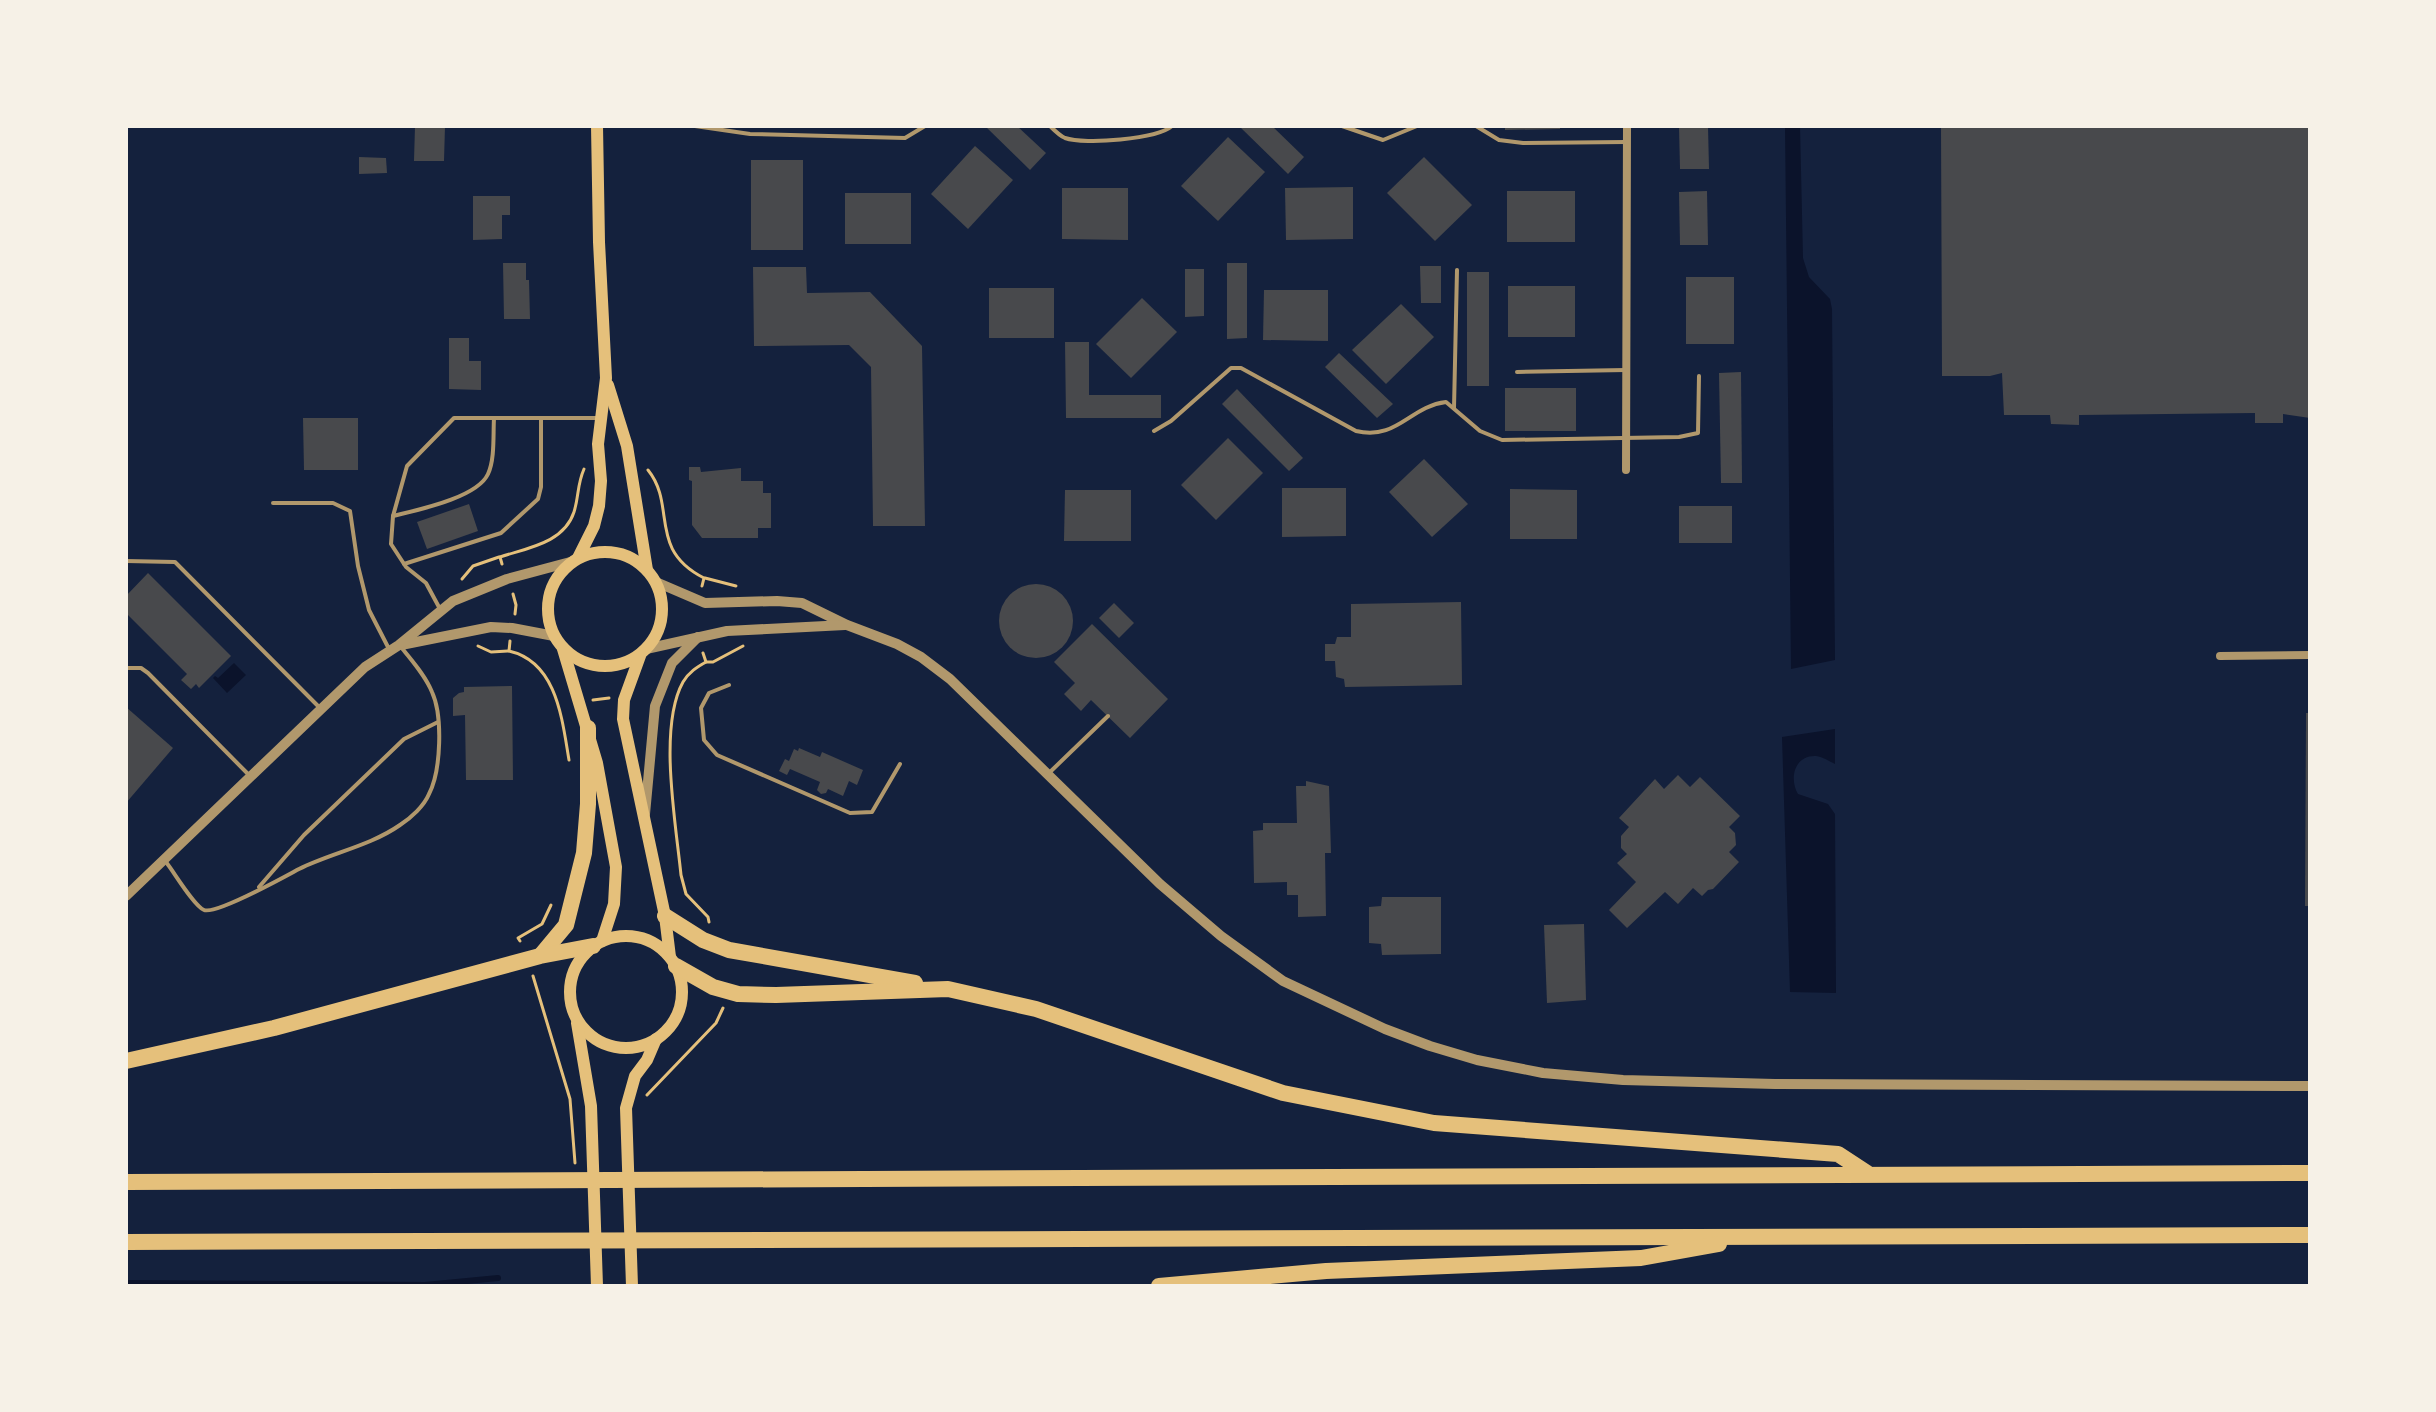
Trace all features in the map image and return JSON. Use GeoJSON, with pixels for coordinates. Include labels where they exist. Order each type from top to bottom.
{"type":"FeatureCollection","features":[{"type":"Feature","properties":{"kind":"highway"},"geometry":{"type":"LineString","coordinates":[[535,962],[566,925],[584,853],[588,804],[588,728]]}},
{"type":"Feature","properties":{"kind":"highway"},"geometry":{"type":"LineString","coordinates":[[665,916],[714,945],[764,958],[948,989],[1036,1009],[1283,1093],[1434,1123],[1838,1154],[1868,1174]]}},
{"type":"Feature","properties":{"kind":"highway"},"geometry":{"type":"LineString","coordinates":[[126,1061],[274,1028],[598,944]]}},
{"type":"Feature","properties":{"kind":"highway"},"geometry":{"type":"LineString","coordinates":[[673,961],[722,990],[738,994],[948,989]]}},
{"type":"Feature","properties":{"kind":"highway"},"geometry":{"type":"LineString","coordinates":[[126,1182],[2310,1173]]}},
{"type":"Feature","properties":{"kind":"highway"},"geometry":{"type":"LineString","coordinates":[[126,1242],[2310,1235]]}},
{"type":"Feature","properties":{"kind":"highway"},"geometry":{"type":"LineString","coordinates":[[1159,1286],[1326,1271],[1641,1258],[1757,1236]]}},
{"type":"Feature","properties":{"kind":"main road"},"geometry":{"type":"LineString","coordinates":[[576,560],[594,526],[599,506],[601,481],[598,444],[606,378],[597,126]]}},
{"type":"Feature","properties":{"kind":"main road"},"geometry":{"type":"LineString","coordinates":[[606,378],[627,446],[647,570]]}},
{"type":"Feature","properties":{"kind":"main road"},"geometry":{"type":"LineString","coordinates":[[576,1018],[597,1040],[611,1046],[642,1046],[656,1039],[673,1023],[682,989],[673,961],[623,719],[624,700],[643,653],[657,634],[662,617],[662,599],[656,582],[647,570],[616,553],[594,553],[576,560],[558,576],[550,595],[548,616],[588,728],[616,867],[614,904],[598,944]]}},
{"type":"Feature","properties":{"kind":"main road"},"geometry":{"type":"LineString","coordinates":[[558,641],[577,659],[597,666],[617,664],[643,653]]}},
{"type":"Feature","properties":{"kind":"main road"},"geometry":{"type":"LineString","coordinates":[[598,1282],[588,1079],[570,998],[572,979],[580,960],[598,944],[620,936],[639,937],[656,944],[673,961]]}},
{"type":"Feature","properties":{"kind":"main road"},"geometry":{"type":"LineString","coordinates":[[631,1282],[625,1141],[628,1096],[635,1076],[647,1060],[656,1039]]}},
{"type":"Feature","properties":{"kind":"street"},"geometry":{"type":"LineString","coordinates":[[1626,470],[1627,126]]}},
{"type":"Feature","properties":{"kind":"street"},"geometry":{"type":"LineString","coordinates":[[126,896],[365,667],[395,648],[453,601],[507,579],[576,560]]}},
{"type":"Feature","properties":{"kind":"street"},"geometry":{"type":"LineString","coordinates":[[656,582],[705,603],[802,603],[897,644],[931,664],[962,689],[1187,909],[1283,981],[1385,1029],[1430,1046],[1477,1060],[1575,1077],[1639,1081],[2310,1086]]}},
{"type":"Feature","properties":{"kind":"street"},"geometry":{"type":"LineString","coordinates":[[643,653],[727,631],[847,625]]}},
{"type":"Feature","properties":{"kind":"street"},"geometry":{"type":"LineString","coordinates":[[395,648],[491,627],[512,628],[558,641]]}},
{"type":"Feature","properties":{"kind":"street"},"geometry":{"type":"LineString","coordinates":[[644,828],[655,706],[672,663],[698,637]]}},
{"type":"Feature","properties":{"kind":"street"},"geometry":{"type":"LineString","coordinates":[[2220,656],[2310,655]]}},
{"type":"Feature","properties":{"kind":"lane"},"geometry":{"type":"LineString","coordinates":[[695,126],[759,134],[905,138],[925,126]]}},
{"type":"Feature","properties":{"kind":"lane"},"geometry":{"type":"LineString","coordinates":[[759,126],[759,134]]}},
{"type":"Feature","properties":{"kind":"lane"},"geometry":{"type":"LineString","coordinates":[[826,126],[826,136]]}},
{"type":"Feature","properties":{"kind":"lane"},"geometry":{"type":"LineString","coordinates":[[913,126],[918,131]]}},
{"type":"Feature","properties":{"kind":"lane"},"geometry":{"type":"LineString","coordinates":[[1050,126],[1065,138],[1085,140],[1152,136],[1172,126]]}},
{"type":"Feature","properties":{"kind":"lane"},"geometry":{"type":"LineString","coordinates":[[1342,126],[1383,140],[1417,126]]}},
{"type":"Feature","properties":{"kind":"lane"},"geometry":{"type":"LineString","coordinates":[[1476,126],[1499,140],[1523,143],[1627,142]]}},
{"type":"Feature","properties":{"kind":"lane"},"geometry":{"type":"LineString","coordinates":[[1454,408],[1457,270]]}},
{"type":"Feature","properties":{"kind":"lane"},"geometry":{"type":"LineString","coordinates":[[1154,431],[1171,421],[1231,368],[1241,368],[1356,431],[1371,435],[1393,429],[1433,403],[1446,402],[1480,431],[1502,440],[1626,440],[1698,433],[1699,376]]}},
{"type":"Feature","properties":{"kind":"lane"},"geometry":{"type":"LineString","coordinates":[[1517,372],[1626,370]]}},
{"type":"Feature","properties":{"kind":"lane"},"geometry":{"type":"LineString","coordinates":[[441,611],[426,583],[404,564],[391,544],[393,516],[407,466],[454,418],[602,418]]}},
{"type":"Feature","properties":{"kind":"lane"},"geometry":{"type":"LineString","coordinates":[[393,516],[461,495],[482,484],[490,471],[494,418]]}},
{"type":"Feature","properties":{"kind":"lane"},"geometry":{"type":"LineString","coordinates":[[404,564],[501,533],[538,499],[541,487],[541,419]]}},
{"type":"Feature","properties":{"kind":"lane"},"geometry":{"type":"LineString","coordinates":[[165,859],[200,908],[205,911],[231,904],[308,865],[398,826],[416,812],[429,796],[436,775],[438,722],[434,695],[424,676],[395,648],[369,610],[358,566],[350,511],[333,503],[273,503]]}},
{"type":"Feature","properties":{"kind":"lane"},"geometry":{"type":"LineString","coordinates":[[126,561],[175,562],[320,709]]}},
{"type":"Feature","properties":{"kind":"lane"},"geometry":{"type":"LineString","coordinates":[[126,668],[141,668],[148,673],[250,777]]}},
{"type":"Feature","properties":{"kind":"lane"},"geometry":{"type":"LineString","coordinates":[[729,685],[709,693],[701,708],[704,740],[717,755],[850,813],[872,812],[900,764]]}},
{"type":"Feature","properties":{"kind":"lane"},"geometry":{"type":"LineString","coordinates":[[1049,773],[1108,716]]}},
{"type":"Feature","properties":{"kind":"lane"},"geometry":{"type":"LineString","coordinates":[[256,891],[304,835],[404,739],[438,722]]}},
{"type":"Feature","properties":{"kind":"path"},"geometry":{"type":"LineString","coordinates":[[473,566],[552,539],[568,524],[575,508],[577,484]]}},
{"type":"Feature","properties":{"kind":"path"},"geometry":{"type":"LineString","coordinates":[[658,487],[666,531],[676,556],[688,570],[717,580]]}},
{"type":"Feature","properties":{"kind":"path"},"geometry":{"type":"LineString","coordinates":[[575,508],[584,510]]}},
{"type":"Feature","properties":{"kind":"path"},"geometry":{"type":"LineString","coordinates":[[500,557],[516,605],[509,651]]}},
{"type":"Feature","properties":{"kind":"path"},"geometry":{"type":"LineString","coordinates":[[702,586],[704,578]]}},
{"type":"Feature","properties":{"kind":"path"},"geometry":{"type":"LineString","coordinates":[[714,945],[708,917],[686,894],[681,875],[670,758],[672,721],[682,685],[690,673],[706,662],[713,662],[747,645],[755,629]]}},
{"type":"Feature","properties":{"kind":"path"},"geometry":{"type":"LineString","coordinates":[[465,631],[473,644],[491,652],[509,651],[530,658],[549,681],[562,722],[569,764]]}},
{"type":"Feature","properties":{"kind":"path"},"geometry":{"type":"LineString","coordinates":[[702,651],[706,662]]}},
{"type":"Feature","properties":{"kind":"path"},"geometry":{"type":"LineString","coordinates":[[523,949],[518,938],[542,924],[556,895]]}},
{"type":"Feature","properties":{"kind":"path"},"geometry":{"type":"LineString","coordinates":[[535,962],[570,1099],[574,1142]]}},
{"type":"Feature","properties":{"kind":"path"},"geometry":{"type":"LineString","coordinates":[[646,1098],[649,1091],[716,1023],[723,1010],[722,990]]}},
{"type":"Feature","properties":{"kind":"water"},"geometry":{"type":"Polygon","coordinates":[[[1785,126],[1800,126],[1803,258],[1809,277],[1830,299],[1832,309],[1835,660],[1791,669],[1785,126]]]}},
{"type":"Feature","properties":{"kind":"water"},"geometry":{"type":"Polygon","coordinates":[[[234,663],[246,675],[227,693],[213,678],[218,678],[234,663]]]}},
{"type":"Feature","properties":{"kind":"water"},"geometry":{"type":"Polygon","coordinates":[[[1835,729],[1835,764],[1819,757],[1803,759],[1795,769],[1794,782],[1798,794],[1828,804],[1835,814],[1836,993],[1790,992],[1782,737],[1835,729]]]}},
{"type":"Feature","properties":{"kind":"building"},"geometry":{"type":"Polygon","coordinates":[[[415,126],[445,126],[444,161],[414,161],[415,126]]]}},
{"type":"Feature","properties":{"kind":"building"},"geometry":{"type":"Polygon","coordinates":[[[985,126],[1017,126],[1046,153],[1030,170],[985,126]]]}},
{"type":"Feature","properties":{"kind":"building"},"geometry":{"type":"Polygon","coordinates":[[[1239,126],[1272,126],[1304,157],[1288,174],[1239,126]]]}},
{"type":"Feature","properties":{"kind":"building"},"geometry":{"type":"Polygon","coordinates":[[[1505,126],[1560,126],[1560,129],[1505,130],[1505,126]]]}},
{"type":"Feature","properties":{"kind":"building"},"geometry":{"type":"Polygon","coordinates":[[[1679,126],[1708,126],[1709,169],[1680,169],[1679,126]]]}},
{"type":"Feature","properties":{"kind":"building"},"geometry":{"type":"Polygon","coordinates":[[[1941,126],[2310,126],[2310,418],[2283,414],[2283,423],[2255,423],[2255,413],[2079,415],[2079,425],[2051,424],[2050,415],[2004,415],[2002,373],[1942,376],[1941,126]]]}},
{"type":"Feature","properties":{"kind":"building"},"geometry":{"type":"Polygon","coordinates":[[[1228,137],[1265,172],[1218,221],[1181,186],[1228,137]]]}},
{"type":"Feature","properties":{"kind":"building"},"geometry":{"type":"Polygon","coordinates":[[[975,146],[1013,180],[968,229],[931,194],[975,146]]]}},
{"type":"Feature","properties":{"kind":"building"},"geometry":{"type":"Polygon","coordinates":[[[359,157],[386,158],[387,173],[359,174],[359,157]]]}},
{"type":"Feature","properties":{"kind":"building"},"geometry":{"type":"Polygon","coordinates":[[[1424,157],[1472,205],[1435,241],[1387,193],[1424,157]]]}},
{"type":"Feature","properties":{"kind":"building"},"geometry":{"type":"Polygon","coordinates":[[[751,160],[803,160],[803,250],[751,250],[751,160]]]}},
{"type":"Feature","properties":{"kind":"building"},"geometry":{"type":"Polygon","coordinates":[[[1353,187],[1353,239],[1286,240],[1285,188],[1353,187]]]}},
{"type":"Feature","properties":{"kind":"building"},"geometry":{"type":"Polygon","coordinates":[[[1062,188],[1128,188],[1128,240],[1062,239],[1062,188]]]}},
{"type":"Feature","properties":{"kind":"building"},"geometry":{"type":"Polygon","coordinates":[[[1507,191],[1575,191],[1575,242],[1507,242],[1507,191]]]}},
{"type":"Feature","properties":{"kind":"building"},"geometry":{"type":"Polygon","coordinates":[[[1707,191],[1708,245],[1680,245],[1679,192],[1707,191]]]}},
{"type":"Feature","properties":{"kind":"building"},"geometry":{"type":"Polygon","coordinates":[[[845,193],[911,193],[911,244],[845,244],[845,193]]]}},
{"type":"Feature","properties":{"kind":"building"},"geometry":{"type":"Polygon","coordinates":[[[473,196],[510,196],[510,215],[502,215],[502,239],[473,240],[473,196]]]}},
{"type":"Feature","properties":{"kind":"building"},"geometry":{"type":"Polygon","coordinates":[[[503,263],[526,263],[530,319],[504,319],[503,263]]]}},
{"type":"Feature","properties":{"kind":"building"},"geometry":{"type":"Polygon","coordinates":[[[1227,263],[1247,263],[1247,338],[1227,339],[1227,263]]]}},
{"type":"Feature","properties":{"kind":"building"},"geometry":{"type":"Polygon","coordinates":[[[1420,266],[1441,266],[1441,303],[1421,303],[1420,266]]]}},
{"type":"Feature","properties":{"kind":"building"},"geometry":{"type":"Polygon","coordinates":[[[753,267],[806,267],[807,293],[870,292],[922,346],[925,526],[873,526],[871,367],[849,345],[754,346],[753,267]]]}},
{"type":"Feature","properties":{"kind":"building"},"geometry":{"type":"Polygon","coordinates":[[[1185,269],[1204,269],[1204,316],[1185,317],[1185,269]]]}},
{"type":"Feature","properties":{"kind":"building"},"geometry":{"type":"Polygon","coordinates":[[[1467,272],[1489,272],[1489,386],[1467,386],[1467,272]]]}},
{"type":"Feature","properties":{"kind":"building"},"geometry":{"type":"Polygon","coordinates":[[[1686,277],[1734,277],[1734,344],[1686,344],[1686,277]]]}},
{"type":"Feature","properties":{"kind":"building"},"geometry":{"type":"Polygon","coordinates":[[[1508,286],[1575,286],[1575,337],[1508,337],[1508,286]]]}},
{"type":"Feature","properties":{"kind":"building"},"geometry":{"type":"Polygon","coordinates":[[[989,288],[1054,288],[1054,338],[989,338],[989,288]]]}},
{"type":"Feature","properties":{"kind":"building"},"geometry":{"type":"Polygon","coordinates":[[[1264,290],[1328,290],[1328,341],[1263,340],[1264,290]]]}},
{"type":"Feature","properties":{"kind":"building"},"geometry":{"type":"Polygon","coordinates":[[[1142,298],[1177,332],[1131,378],[1096,344],[1142,298]]]}},
{"type":"Feature","properties":{"kind":"building"},"geometry":{"type":"Polygon","coordinates":[[[1401,304],[1434,337],[1386,384],[1352,350],[1401,304]]]}},
{"type":"Feature","properties":{"kind":"building"},"geometry":{"type":"Polygon","coordinates":[[[449,338],[469,338],[469,361],[481,361],[481,390],[449,389],[449,338]]]}},
{"type":"Feature","properties":{"kind":"building"},"geometry":{"type":"Polygon","coordinates":[[[1065,342],[1089,342],[1089,395],[1161,395],[1161,418],[1066,418],[1065,342]]]}},
{"type":"Feature","properties":{"kind":"building"},"geometry":{"type":"Polygon","coordinates":[[[1339,353],[1393,404],[1377,418],[1325,367],[1339,353]]]}},
{"type":"Feature","properties":{"kind":"building"},"geometry":{"type":"Polygon","coordinates":[[[1741,372],[1742,483],[1721,483],[1719,373],[1741,372]]]}},
{"type":"Feature","properties":{"kind":"building"},"geometry":{"type":"Polygon","coordinates":[[[1505,388],[1576,388],[1576,431],[1505,431],[1505,388]]]}},
{"type":"Feature","properties":{"kind":"building"},"geometry":{"type":"Polygon","coordinates":[[[1237,389],[1303,458],[1289,471],[1222,404],[1237,389]]]}},
{"type":"Feature","properties":{"kind":"building"},"geometry":{"type":"Polygon","coordinates":[[[303,418],[358,418],[358,470],[304,470],[303,418]]]}},
{"type":"Feature","properties":{"kind":"building"},"geometry":{"type":"Polygon","coordinates":[[[1228,438],[1263,473],[1216,520],[1181,485],[1228,438]]]}},
{"type":"Feature","properties":{"kind":"building"},"geometry":{"type":"Polygon","coordinates":[[[1424,459],[1468,504],[1432,537],[1389,492],[1424,459]]]}},
{"type":"Feature","properties":{"kind":"building"},"geometry":{"type":"Polygon","coordinates":[[[689,467],[700,467],[701,472],[741,468],[741,481],[763,481],[763,493],[771,493],[771,528],[758,528],[758,538],[702,538],[692,525],[689,467]]]}},
{"type":"Feature","properties":{"kind":"building"},"geometry":{"type":"Polygon","coordinates":[[[1282,488],[1346,488],[1346,536],[1282,537],[1282,488]]]}},
{"type":"Feature","properties":{"kind":"building"},"geometry":{"type":"Polygon","coordinates":[[[1510,489],[1577,490],[1577,539],[1510,539],[1510,489]]]}},
{"type":"Feature","properties":{"kind":"building"},"geometry":{"type":"Polygon","coordinates":[[[1065,490],[1131,490],[1131,541],[1064,541],[1065,490]]]}},
{"type":"Feature","properties":{"kind":"building"},"geometry":{"type":"Polygon","coordinates":[[[469,504],[478,531],[427,549],[417,522],[469,504]]]}},
{"type":"Feature","properties":{"kind":"building"},"geometry":{"type":"Polygon","coordinates":[[[1679,506],[1732,506],[1732,543],[1679,543],[1679,506]]]}},
{"type":"Feature","properties":{"kind":"building"},"geometry":{"type":"Polygon","coordinates":[[[148,573],[231,656],[199,688],[196,684],[191,689],[181,680],[187,674],[126,613],[126,596],[148,573]]]}},
{"type":"Feature","properties":{"kind":"building"},"geometry":{"type":"Polygon","coordinates":[[[1036,584],[1050,587],[1062,595],[1070,607],[1073,621],[1070,635],[1062,647],[1050,655],[1036,658],[1022,655],[1010,647],[1002,635],[999,621],[1002,607],[1010,595],[1022,587],[1036,584]]]}},
{"type":"Feature","properties":{"kind":"building"},"geometry":{"type":"Polygon","coordinates":[[[1461,602],[1462,685],[1345,687],[1344,679],[1336,677],[1335,661],[1325,661],[1325,644],[1335,644],[1337,637],[1351,637],[1351,604],[1461,602]]]}},
{"type":"Feature","properties":{"kind":"building"},"geometry":{"type":"Polygon","coordinates":[[[1114,603],[1134,623],[1119,638],[1099,618],[1114,603]]]}},
{"type":"Feature","properties":{"kind":"building"},"geometry":{"type":"Polygon","coordinates":[[[1092,624],[1168,699],[1130,738],[1091,700],[1081,711],[1064,694],[1075,683],[1054,662],[1092,624]]]}},
{"type":"Feature","properties":{"kind":"building"},"geometry":{"type":"Polygon","coordinates":[[[512,686],[513,780],[466,780],[465,715],[453,716],[453,698],[464,692],[464,687],[512,686]]]}},
{"type":"Feature","properties":{"kind":"building"},"geometry":{"type":"Polygon","coordinates":[[[126,707],[173,748],[126,803],[126,707]]]}},
{"type":"Feature","properties":{"kind":"building"},"geometry":{"type":"Polygon","coordinates":[[[2306,713],[2310,713],[2310,906],[2305,906],[2306,713]]]}},
{"type":"Feature","properties":{"kind":"building"},"geometry":{"type":"Polygon","coordinates":[[[799,748],[820,757],[822,752],[863,770],[857,785],[849,781],[843,796],[828,789],[821,794],[817,790],[820,782],[790,769],[787,775],[779,771],[785,759],[789,761],[794,749],[798,751],[799,748]]]}},
{"type":"Feature","properties":{"kind":"building"},"geometry":{"type":"Polygon","coordinates":[[[1678,775],[1690,787],[1700,777],[1740,816],[1729,827],[1735,833],[1736,845],[1729,852],[1739,862],[1702,896],[1693,888],[1678,904],[1665,892],[1627,928],[1609,910],[1636,882],[1617,863],[1627,854],[1621,848],[1621,836],[1629,827],[1619,818],[1655,779],[1664,789],[1678,775]]]}},
{"type":"Feature","properties":{"kind":"building"},"geometry":{"type":"Polygon","coordinates":[[[1306,781],[1329,786],[1331,853],[1325,853],[1326,916],[1298,917],[1298,895],[1287,895],[1287,882],[1254,883],[1253,831],[1263,830],[1263,823],[1297,823],[1296,786],[1306,786],[1306,781]]]}},
{"type":"Feature","properties":{"kind":"building"},"geometry":{"type":"Polygon","coordinates":[[[1382,897],[1441,897],[1441,954],[1382,955],[1381,944],[1369,943],[1369,907],[1381,906],[1382,897]]]}},
{"type":"Feature","properties":{"kind":"building"},"geometry":{"type":"Polygon","coordinates":[[[1584,924],[1586,1000],[1547,1003],[1544,925],[1584,924]]]}},
{"type":"Feature","properties":{"kind":"waterway"},"geometry":{"type":"LineString","coordinates":[[126,1283],[425,1285],[498,1278]]}}]}
